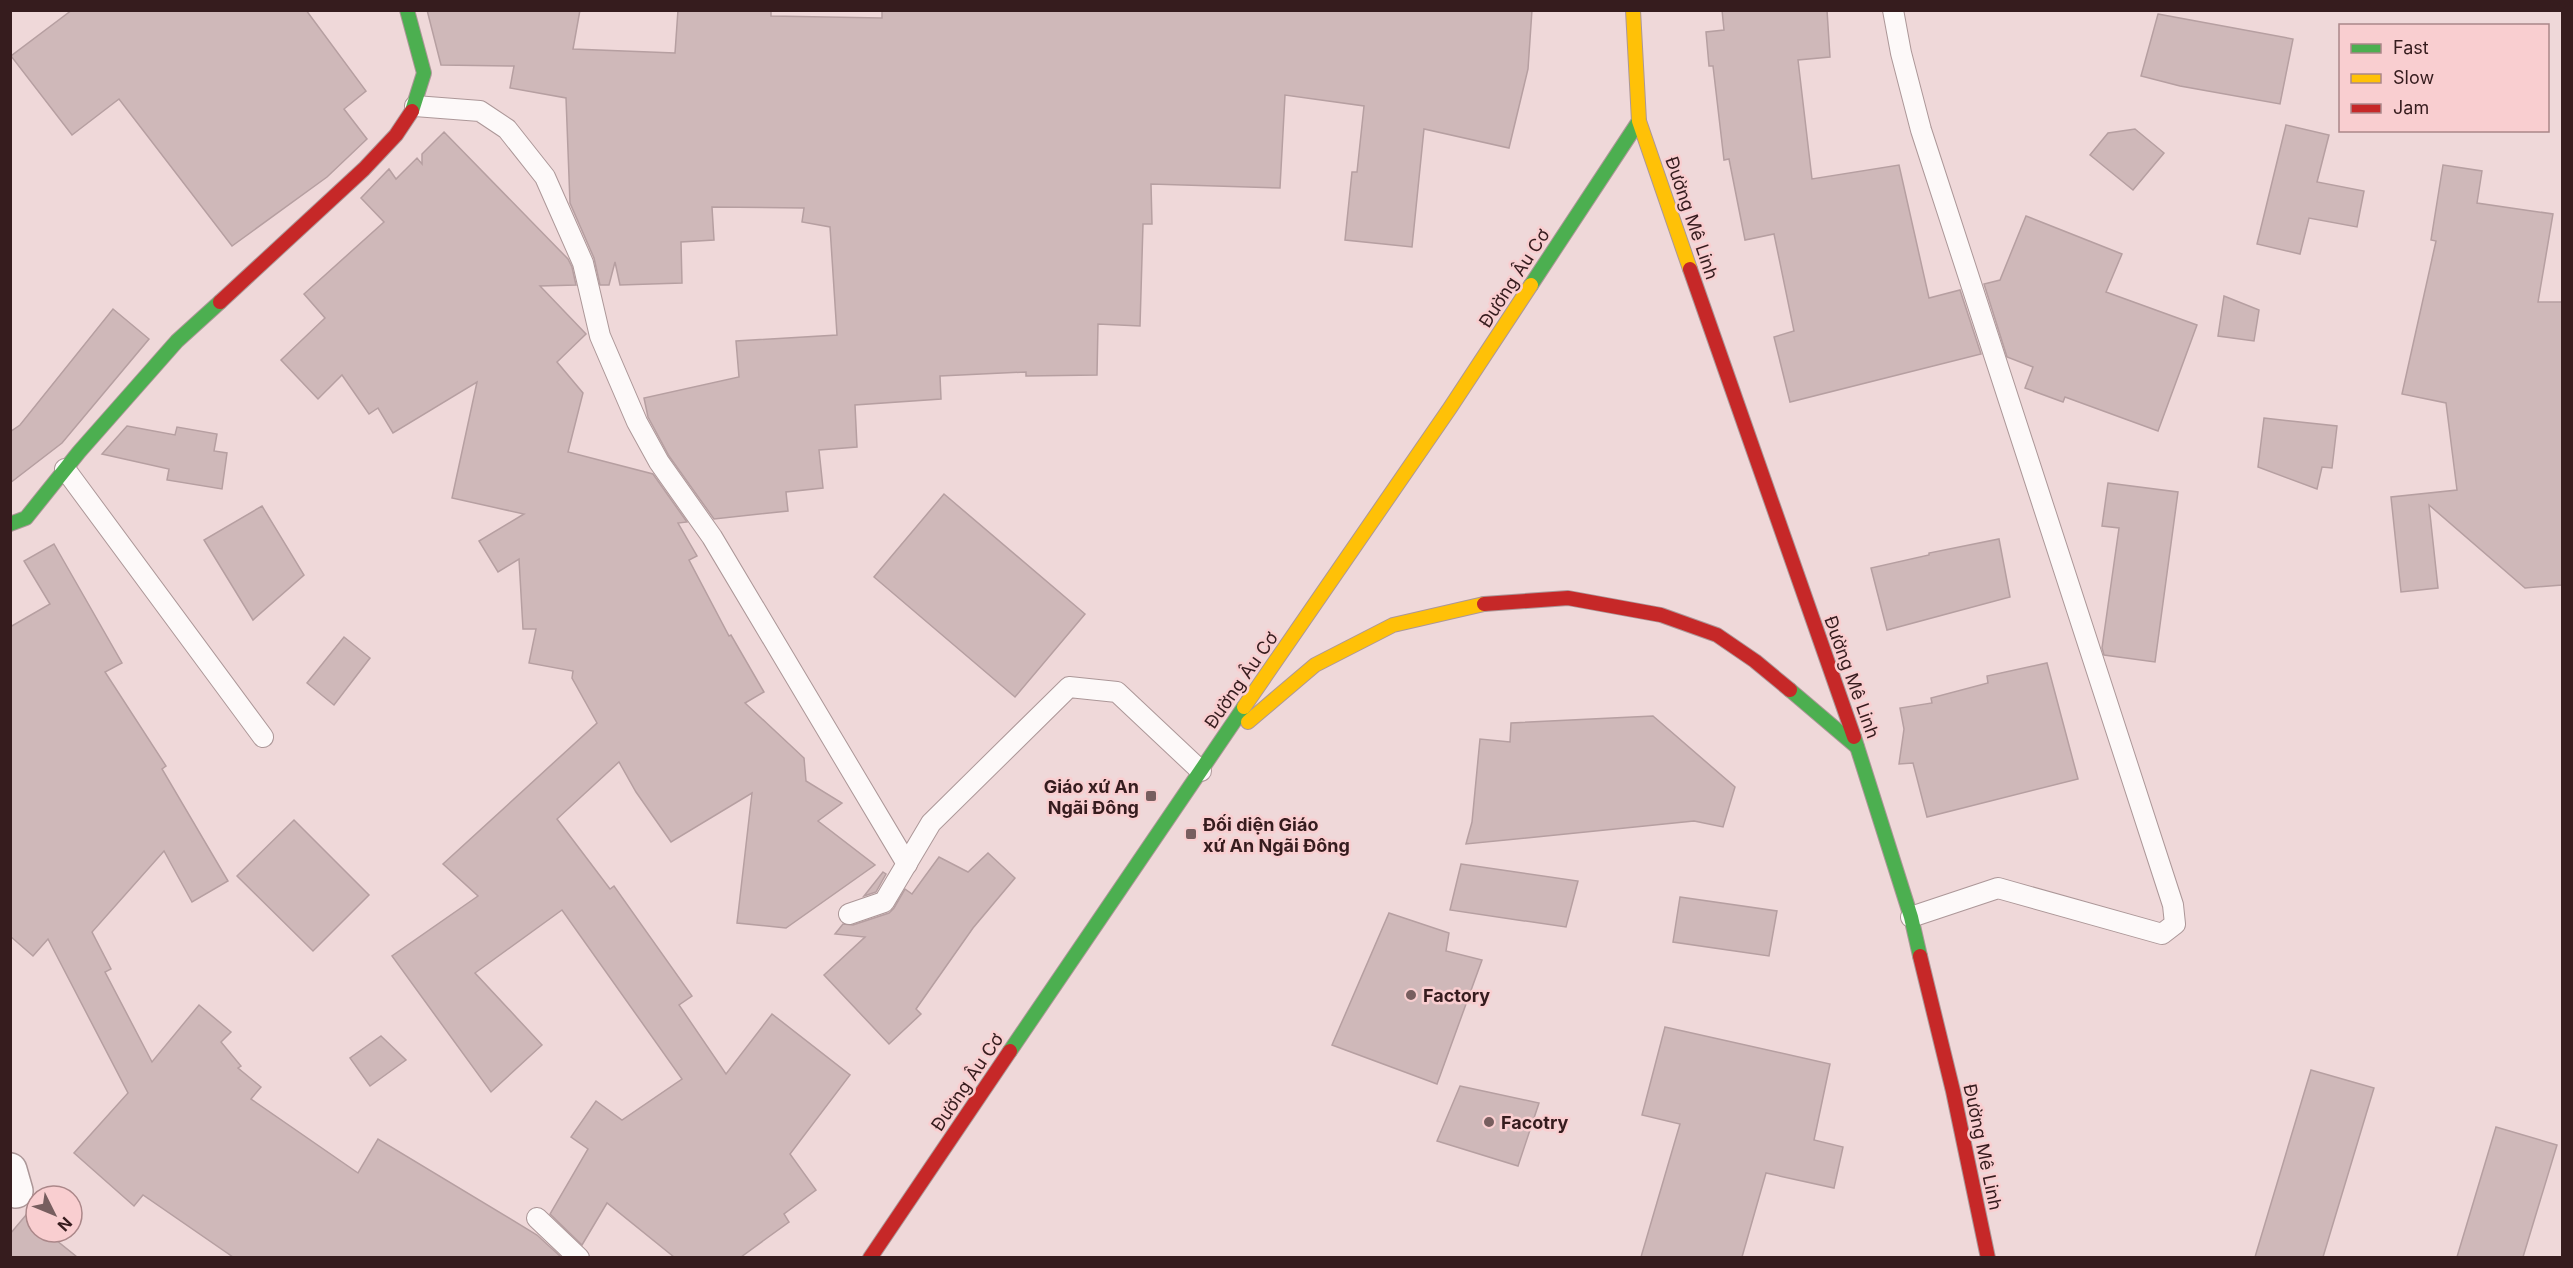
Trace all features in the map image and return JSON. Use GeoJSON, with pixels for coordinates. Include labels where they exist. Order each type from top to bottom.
{"type":"FeatureCollection","features":[{"type":"Feature","properties":{"kind":"main road"},"geometry":{"type":"LineString","coordinates":[[10,524],[26,518],[65,469],[177,341],[364,169],[396,135],[415,106],[424,73],[407,10]]}},
{"type":"Feature","properties":{"kind":"main road","name":"Đường Mê Linh"},"geometry":{"type":"LineString","coordinates":[[1633,10],[1639,121],[1768,497],[1858,748],[1911,917],[1953,1091],[1988,1257]]}},
{"type":"Feature","properties":{"kind":"main road","name":"Đường Âu Cơ"},"geometry":{"type":"LineString","coordinates":[[870,1257],[1450,408],[1639,121]]}},
{"type":"Feature","properties":{"kind":"main road"},"geometry":{"type":"LineString","coordinates":[[1215,749],[1315,665],[1393,625],[1482,604],[1568,598],[1661,615],[1717,635],[1755,661],[1858,748]]}},
{"type":"Feature","properties":{"kind":"lane"},"geometry":{"type":"LineString","coordinates":[[1893,10],[1920,130],[2173,905],[2175,924],[2162,934],[1998,888],[1911,917]]}},
{"type":"Feature","properties":{"kind":"lane"},"geometry":{"type":"LineString","coordinates":[[415,106],[480,111],[507,129],[545,177],[583,263],[600,336],[637,422],[659,462],[712,537],[907,864]]}},
{"type":"Feature","properties":{"kind":"lane"},"geometry":{"type":"LineString","coordinates":[[65,469],[263,737]]}},
{"type":"Feature","properties":{"kind":"lane"},"geometry":{"type":"LineString","coordinates":[[849,914],[884,902],[931,823],[1069,687],[1117,692],[1201,771]]}},
{"type":"Feature","properties":{"kind":"lane"},"geometry":{"type":"LineString","coordinates":[[537,1218],[579,1257]]}},
{"type":"Feature","properties":{"kind":"building"},"geometry":{"type":"Polygon","coordinates":[[[72,10],[306,10],[366,91],[344,109],[367,139],[327,177],[232,246],[119,99],[72,135],[11,56],[72,10]]]}},
{"type":"Feature","properties":{"kind":"building"},"geometry":{"type":"Polygon","coordinates":[[[427,10],[580,10],[573,49],[675,53],[678,10],[771,10],[771,16],[882,18],[882,10],[1532,10],[1528,69],[1509,148],[1424,129],[1412,247],[1345,240],[1352,172],[1357,172],[1364,106],[1285,95],[1280,188],[1151,184],[1152,224],[1143,224],[1140,326],[1098,324],[1097,375],[1026,376],[1026,372],[940,376],[941,399],[855,405],[857,447],[819,450],[823,488],[786,492],[788,511],[714,519],[669,456],[648,417],[644,398],[739,377],[736,341],[837,335],[830,227],[802,222],[804,208],[712,207],[714,240],[681,242],[682,283],[620,285],[615,262],[609,285],[600,285],[594,258],[570,203],[566,98],[510,88],[514,66],[441,65],[427,10]]]}},
{"type":"Feature","properties":{"kind":"building"},"geometry":{"type":"Polygon","coordinates":[[[1722,10],[1827,10],[1830,57],[1798,60],[1812,179],[1899,165],[1929,298],[1960,290],[1981,354],[1790,402],[1774,337],[1794,331],[1774,234],[1745,240],[1729,159],[1724,160],[1713,66],[1709,66],[1706,32],[1724,30],[1722,10]]]}},
{"type":"Feature","properties":{"kind":"building"},"geometry":{"type":"Polygon","coordinates":[[[2158,14],[2293,39],[2280,104],[2180,86],[2141,76],[2158,14]]]}},
{"type":"Feature","properties":{"kind":"building"},"geometry":{"type":"Polygon","coordinates":[[[2286,125],[2329,135],[2317,182],[2364,191],[2357,227],[2309,218],[2300,254],[2257,244],[2286,125]]]}},
{"type":"Feature","properties":{"kind":"building"},"geometry":{"type":"Polygon","coordinates":[[[2135,129],[2164,153],[2133,190],[2090,155],[2108,133],[2135,129]]]}},
{"type":"Feature","properties":{"kind":"building"},"geometry":{"type":"Polygon","coordinates":[[[444,132],[568,259],[572,267],[576,285],[540,286],[586,334],[557,362],[583,393],[568,452],[653,474],[687,522],[678,523],[697,556],[689,560],[729,636],[731,635],[764,692],[745,703],[804,758],[806,781],[842,803],[818,821],[875,865],[786,928],[737,923],[752,793],[671,842],[636,792],[619,762],[557,819],[610,889],[614,886],[692,996],[679,1005],[726,1074],[772,1014],[850,1075],[790,1154],[816,1190],[784,1214],[789,1222],[741,1257],[674,1257],[607,1203],[582,1245],[550,1214],[588,1149],[571,1137],[596,1101],[622,1120],[682,1079],[562,910],[475,973],[542,1045],[491,1092],[392,956],[478,896],[443,864],[597,723],[572,678],[573,671],[529,663],[536,629],[523,629],[519,559],[498,572],[479,541],[524,514],[452,498],[477,382],[393,433],[378,408],[369,414],[342,375],[318,399],[281,360],[325,318],[304,294],[384,222],[361,198],[389,169],[396,179],[417,158],[422,164],[422,154],[444,132]]]}},
{"type":"Feature","properties":{"kind":"building"},"geometry":{"type":"Polygon","coordinates":[[[2443,165],[2482,171],[2477,203],[2553,214],[2538,302],[2562,302],[2562,585],[2525,588],[2429,505],[2438,588],[2401,592],[2391,497],[2457,490],[2446,403],[2402,394],[2436,241],[2431,240],[2443,165]]]}},
{"type":"Feature","properties":{"kind":"building"},"geometry":{"type":"Polygon","coordinates":[[[2026,216],[2122,254],[2106,292],[2197,325],[2158,431],[2065,397],[2063,402],[2025,388],[2033,367],[2007,357],[1984,284],[2000,280],[2026,216]]]}},
{"type":"Feature","properties":{"kind":"building"},"geometry":{"type":"Polygon","coordinates":[[[2224,296],[2259,310],[2254,341],[2218,336],[2224,296]]]}},
{"type":"Feature","properties":{"kind":"building"},"geometry":{"type":"Polygon","coordinates":[[[113,309],[149,339],[62,443],[10,483],[10,432],[20,425],[113,309]]]}},
{"type":"Feature","properties":{"kind":"building"},"geometry":{"type":"Polygon","coordinates":[[[2264,418],[2337,426],[2332,468],[2322,467],[2317,489],[2258,467],[2264,418]]]}},
{"type":"Feature","properties":{"kind":"building"},"geometry":{"type":"Polygon","coordinates":[[[127,426],[175,435],[177,427],[217,434],[214,451],[227,453],[222,489],[167,480],[169,469],[102,454],[127,426]]]}},
{"type":"Feature","properties":{"kind":"building"},"geometry":{"type":"Polygon","coordinates":[[[2108,483],[2178,492],[2155,662],[2104,655],[2102,648],[2119,528],[2102,526],[2108,483]]]}},
{"type":"Feature","properties":{"kind":"building"},"geometry":{"type":"Polygon","coordinates":[[[944,494],[1085,614],[1015,697],[874,577],[944,494]]]}},
{"type":"Feature","properties":{"kind":"building"},"geometry":{"type":"Polygon","coordinates":[[[262,506],[304,575],[253,620],[204,540],[262,506]]]}},
{"type":"Feature","properties":{"kind":"building"},"geometry":{"type":"Polygon","coordinates":[[[1999,539],[2010,597],[1887,630],[1871,568],[1929,555],[1929,553],[1999,539]]]}},
{"type":"Feature","properties":{"kind":"building"},"geometry":{"type":"Polygon","coordinates":[[[54,544],[122,663],[105,672],[166,766],[162,769],[228,881],[192,902],[164,851],[92,932],[111,969],[105,972],[152,1062],[199,1005],[231,1032],[221,1042],[241,1066],[238,1068],[261,1087],[251,1099],[358,1173],[378,1139],[537,1235],[561,1257],[233,1257],[143,1195],[134,1206],[74,1153],[128,1093],[48,939],[33,956],[10,936],[10,627],[50,604],[24,561],[54,544]]]}},
{"type":"Feature","properties":{"kind":"building"},"geometry":{"type":"Polygon","coordinates":[[[344,637],[370,658],[334,705],[307,683],[344,637]]]}},
{"type":"Feature","properties":{"kind":"building"},"geometry":{"type":"Polygon","coordinates":[[[2047,663],[2078,779],[1927,817],[1913,763],[1899,764],[1904,729],[1900,708],[1932,703],[1931,698],[1988,683],[1987,676],[2047,663]]]}},
{"type":"Feature","properties":{"kind":"building"},"geometry":{"type":"Polygon","coordinates":[[[1653,716],[1735,787],[1723,827],[1694,821],[1466,844],[1472,822],[1480,739],[1510,742],[1511,723],[1653,716]]]}},
{"type":"Feature","properties":{"kind":"building"},"geometry":{"type":"Polygon","coordinates":[[[294,820],[369,895],[313,951],[237,876],[294,820]]]}},
{"type":"Feature","properties":{"kind":"building"},"geometry":{"type":"Polygon","coordinates":[[[988,853],[1015,878],[973,928],[916,1009],[921,1014],[889,1044],[824,975],[865,937],[835,934],[843,924],[853,925],[889,913],[905,889],[912,894],[939,857],[968,872],[988,853]]]}},
{"type":"Feature","properties":{"kind":"building"},"geometry":{"type":"Polygon","coordinates":[[[1461,864],[1578,881],[1566,927],[1450,910],[1461,864]]]}},
{"type":"Feature","properties":{"kind":"building"},"geometry":{"type":"Polygon","coordinates":[[[883,872],[886,874],[876,892],[864,896],[883,872]]]}},
{"type":"Feature","properties":{"kind":"building"},"geometry":{"type":"Polygon","coordinates":[[[1680,897],[1777,911],[1769,956],[1673,942],[1680,897]]]}},
{"type":"Feature","properties":{"kind":"building","name":"Factory"},"geometry":{"type":"Polygon","coordinates":[[[1389,913],[1449,933],[1446,951],[1482,960],[1437,1084],[1332,1045],[1389,913]]]}},
{"type":"Feature","properties":{"kind":"building"},"geometry":{"type":"Polygon","coordinates":[[[1665,1027],[1830,1064],[1814,1140],[1843,1147],[1834,1188],[1766,1173],[1742,1257],[1641,1257],[1680,1124],[1642,1115],[1665,1027]]]}},
{"type":"Feature","properties":{"kind":"building"},"geometry":{"type":"Polygon","coordinates":[[[381,1036],[406,1060],[370,1086],[350,1058],[381,1036]]]}},
{"type":"Feature","properties":{"kind":"building"},"geometry":{"type":"Polygon","coordinates":[[[2311,1070],[2374,1088],[2323,1257],[2255,1257],[2311,1070]]]}},
{"type":"Feature","properties":{"kind":"building","name":"Facotry"},"geometry":{"type":"Polygon","coordinates":[[[1460,1086],[1539,1103],[1518,1166],[1437,1141],[1460,1086]]]}},
{"type":"Feature","properties":{"kind":"building"},"geometry":{"type":"Polygon","coordinates":[[[2496,1127],[2557,1145],[2523,1257],[2457,1257],[2496,1127]]]}},
{"type":"Feature","properties":{"kind":"building"},"geometry":{"type":"Polygon","coordinates":[[[24,1217],[24,1244],[61,1244],[77,1257],[10,1257],[10,1234],[24,1217]]]}},
{"type":"Feature","properties":{"kind":"traffic: fast"},"geometry":{"type":"LineString","coordinates":[[407,10],[424,73],[412,111]]}},
{"type":"Feature","properties":{"kind":"traffic: fast"},"geometry":{"type":"LineString","coordinates":[[1531,285],[1639,121]]}},
{"type":"Feature","properties":{"kind":"traffic: fast"},"geometry":{"type":"LineString","coordinates":[[10,524],[26,518],[79,452],[177,341],[220,302]]}},
{"type":"Feature","properties":{"kind":"traffic: fast"},"geometry":{"type":"LineString","coordinates":[[1790,690],[1857,747]]}},
{"type":"Feature","properties":{"kind":"traffic: fast"},"geometry":{"type":"LineString","coordinates":[[1010,1051],[1244,707]]}},
{"type":"Feature","properties":{"kind":"traffic: fast"},"geometry":{"type":"LineString","coordinates":[[1854,737],[1911,917],[1920,956]]}},
{"type":"Feature","properties":{"kind":"traffic: slow"},"geometry":{"type":"LineString","coordinates":[[1633,10],[1639,121],[1690,269]]}},
{"type":"Feature","properties":{"kind":"traffic: slow"},"geometry":{"type":"LineString","coordinates":[[1244,707],[1450,408],[1531,285]]}},
{"type":"Feature","properties":{"kind":"traffic: slow"},"geometry":{"type":"LineString","coordinates":[[1248,722],[1315,665],[1393,625],[1484,604]]}},
{"type":"Feature","properties":{"kind":"traffic: jam"},"geometry":{"type":"LineString","coordinates":[[220,302],[364,169],[396,135],[412,111]]}},
{"type":"Feature","properties":{"kind":"traffic: jam"},"geometry":{"type":"LineString","coordinates":[[1690,269],[1854,737]]}},
{"type":"Feature","properties":{"kind":"traffic: jam"},"geometry":{"type":"LineString","coordinates":[[1484,604],[1568,598],[1661,615],[1717,635],[1755,661],[1790,690]]}},
{"type":"Feature","properties":{"kind":"traffic: jam"},"geometry":{"type":"LineString","coordinates":[[1920,956],[1953,1091],[1988,1258]]}},
{"type":"Feature","properties":{"kind":"traffic: jam"},"geometry":{"type":"LineString","coordinates":[[870,1258],[1010,1051]]}},
{"type":"Feature","properties":{"kind":"place","name":"Giáo xứ An Ngãi Đông"},"geometry":{"type":"Point","coordinates":[1151,796]}},
{"type":"Feature","properties":{"kind":"place","name":"Đối diện Giáo xứ An Ngãi Đông"},"geometry":{"type":"Point","coordinates":[1191,834]}},
{"type":"Feature","properties":{"kind":"place","name":"Factory"},"geometry":{"type":"Point","coordinates":[1411,995]}},
{"type":"Feature","properties":{"kind":"place","name":"Facotry"},"geometry":{"type":"Point","coordinates":[1489,1122]}}]}
